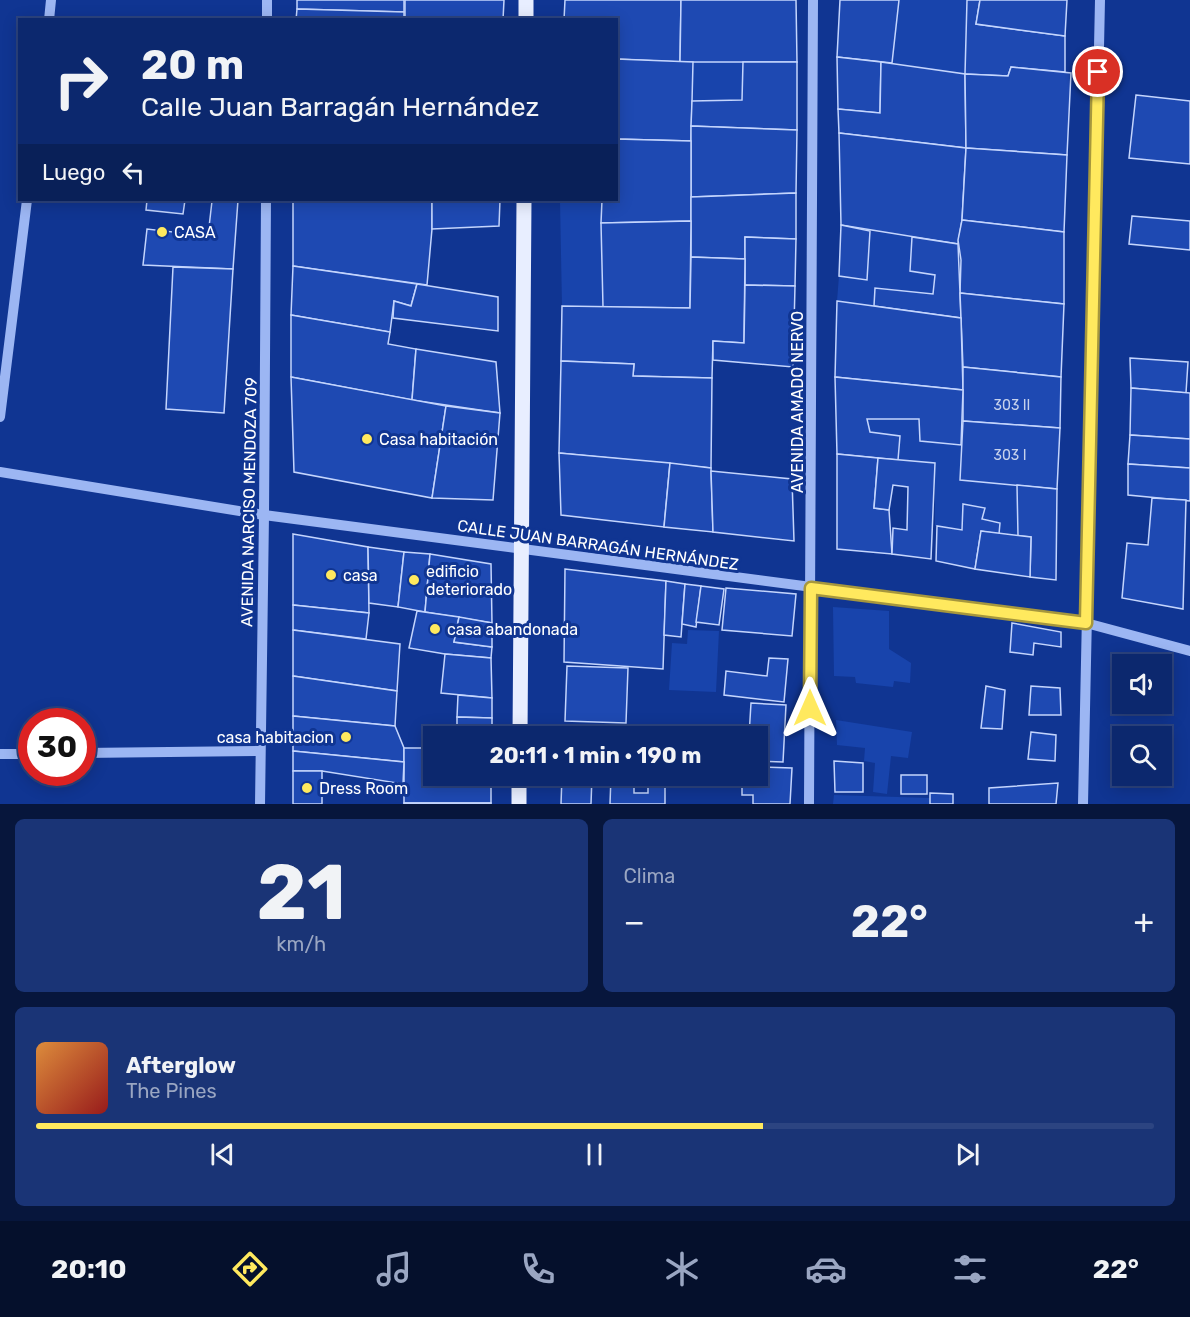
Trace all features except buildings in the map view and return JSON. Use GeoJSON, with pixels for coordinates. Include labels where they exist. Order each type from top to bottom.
{"type":"FeatureCollection","features":[{"type":"Feature","properties":{"kind":"main road"},"geometry":{"type":"LineString","coordinates":[[526,0],[526,18]]}},
{"type":"Feature","properties":{"kind":"main road"},"geometry":{"type":"LineString","coordinates":[[519,726],[524,201]]}},
{"type":"Feature","properties":{"kind":"main road"},"geometry":{"type":"LineString","coordinates":[[519,786],[519,804]]}},
{"type":"Feature","properties":{"kind":"street"},"geometry":{"type":"LineString","coordinates":[[49,18],[51,0]]}},
{"type":"Feature","properties":{"kind":"street"},"geometry":{"type":"LineString","coordinates":[[267,0],[267,18]]}},
{"type":"Feature","properties":{"kind":"street","name":"AVENIDA AMADO NERVO"},"geometry":{"type":"LineString","coordinates":[[809,804],[813,0]]}},
{"type":"Feature","properties":{"kind":"street"},"geometry":{"type":"LineString","coordinates":[[1083,804],[1100,0]]}},
{"type":"Feature","properties":{"kind":"street"},"geometry":{"type":"LineString","coordinates":[[0,417],[27,201]]}},
{"type":"Feature","properties":{"kind":"street","name":"AVENIDA NARCISO MENDOZA 709"},"geometry":{"type":"LineString","coordinates":[[260,804],[266,201]]}},
{"type":"Feature","properties":{"kind":"street","name":"CALLE JUAN BARRAGÁN HERNÁNDEZ"},"geometry":{"type":"LineString","coordinates":[[0,472],[264,515],[1086,623],[1190,651]]}},
{"type":"Feature","properties":{"kind":"street"},"geometry":{"type":"LineString","coordinates":[[96,753],[260,751]]}},
{"type":"Feature","properties":{"kind":"street"},"geometry":{"type":"LineString","coordinates":[[0,754],[18,754]]}},
{"type":"Feature","properties":{"kind":"shaded area"},"geometry":{"type":"Polygon","coordinates":[[[899,0],[967,0],[965,74],[892,63],[899,0]]]}},
{"type":"Feature","properties":{"kind":"shaded area"},"geometry":{"type":"Polygon","coordinates":[[[693,62],[743,62],[742,100],[692,101],[693,62]]]}},
{"type":"Feature","properties":{"kind":"shaded area"},"geometry":{"type":"Polygon","coordinates":[[[560,201],[602,201],[603,307],[562,306],[560,201]]]}},
{"type":"Feature","properties":{"kind":"shaded area"},"geometry":{"type":"Polygon","coordinates":[[[870,231],[912,237],[910,271],[935,275],[933,294],[876,288],[874,306],[837,301],[839,276],[867,280],[870,231]]]}},
{"type":"Feature","properties":{"kind":"shaded area"},"geometry":{"type":"Polygon","coordinates":[[[867,419],[919,419],[921,441],[961,445],[960,480],[1017,485],[1018,536],[999,534],[1000,523],[982,519],[963,504],[962,530],[935,526],[935,464],[898,460],[900,436],[870,432],[867,419]]]}},
{"type":"Feature","properties":{"kind":"shaded area"},"geometry":{"type":"Polygon","coordinates":[[[833,607],[889,611],[889,649],[911,663],[910,683],[894,681],[893,687],[856,683],[855,677],[834,676],[833,607]]]}},
{"type":"Feature","properties":{"kind":"shaded area"},"geometry":{"type":"Polygon","coordinates":[[[688,630],[719,631],[716,692],[669,690],[672,643],[687,644],[688,630]]]}},
{"type":"Feature","properties":{"kind":"shaded area"},"geometry":{"type":"Polygon","coordinates":[[[836,720],[912,732],[908,758],[891,756],[887,794],[873,792],[875,763],[864,761],[865,748],[837,745],[836,720]]]}},
{"type":"Feature","properties":{"kind":"shaded area"},"geometry":{"type":"Polygon","coordinates":[[[834,795],[930,798],[930,804],[833,804],[834,795]]]}},
{"type":"Feature","properties":{"kind":"place","name":"CASA"},"geometry":{"type":"Point","coordinates":[162,232]}},
{"type":"Feature","properties":{"kind":"place","name":"Casa habitación"},"geometry":{"type":"Point","coordinates":[367,439]}},
{"type":"Feature","properties":{"kind":"place","name":"casa"},"geometry":{"type":"Point","coordinates":[331,575]}},
{"type":"Feature","properties":{"kind":"place","name":"edificio deteriorado"},"geometry":{"type":"Point","coordinates":[414,580]}},
{"type":"Feature","properties":{"kind":"place","name":"casa abandonada"},"geometry":{"type":"Point","coordinates":[435,629]}},
{"type":"Feature","properties":{"kind":"place","name":"casa habitacion"},"geometry":{"type":"Point","coordinates":[346,737]}},
{"type":"Feature","properties":{"kind":"place","name":"Dress Room"},"geometry":{"type":"Point","coordinates":[307,788]}},
{"type":"Feature","properties":{"kind":"route"},"geometry":{"type":"LineString","coordinates":[[810,708],[811,588],[1086,623],[1098,72]]}}]}
